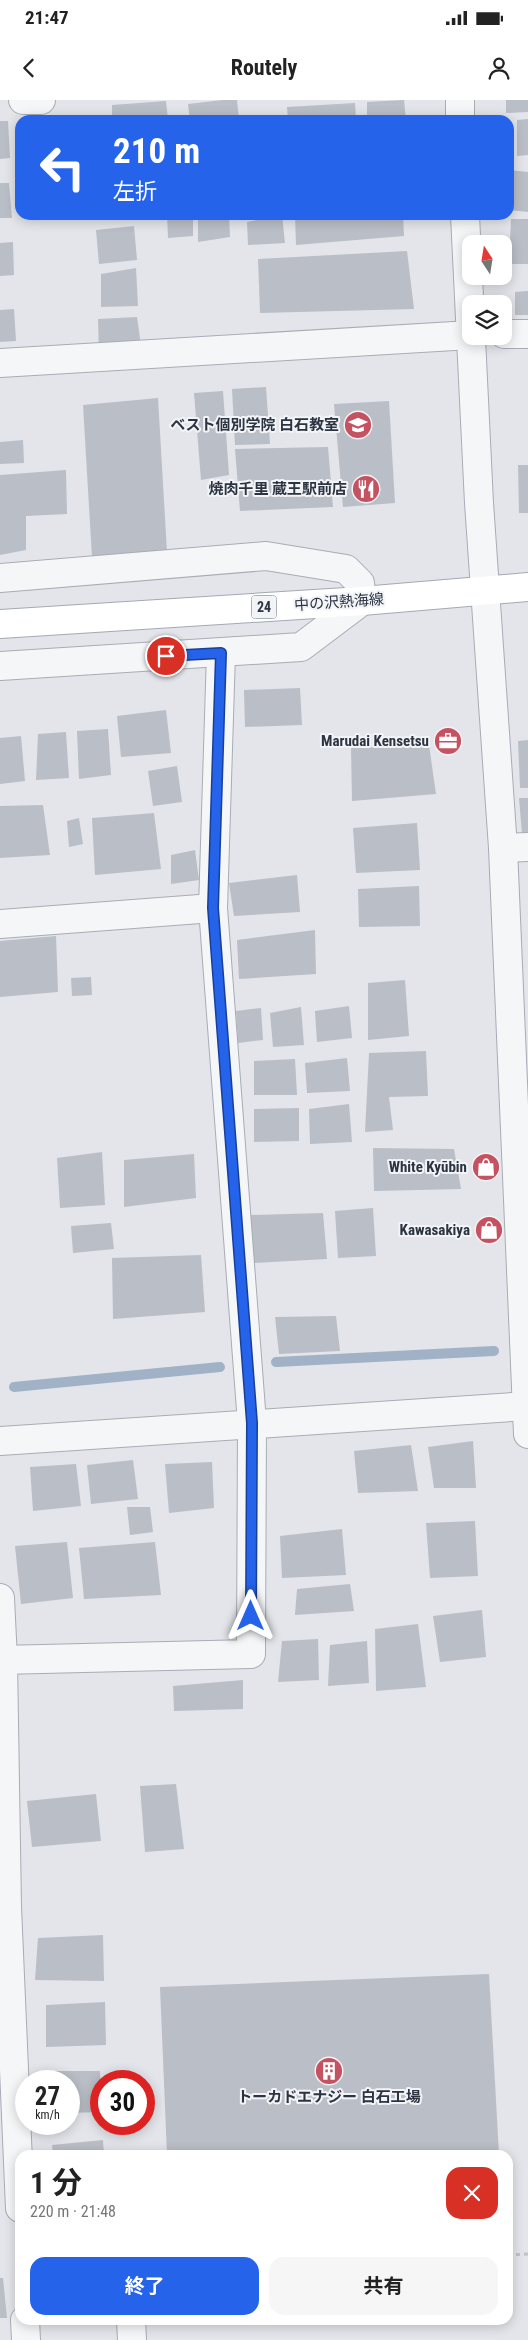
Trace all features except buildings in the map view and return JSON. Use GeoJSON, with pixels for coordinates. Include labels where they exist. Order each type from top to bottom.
{"type":"FeatureCollection","features":[{"type":"Feature","properties":{"kind":"main road","name":"中の沢熱海線"},"geometry":{"type":"LineString","coordinates":[[0,624],[362,601],[528,587]]}},
{"type":"Feature","properties":{"kind":"street"},"geometry":{"type":"LineString","coordinates":[[23,100],[41,100]]}},
{"type":"Feature","properties":{"kind":"street"},"geometry":{"type":"LineString","coordinates":[[460,100],[460,115]]}},
{"type":"Feature","properties":{"kind":"street"},"geometry":{"type":"LineString","coordinates":[[465,220],[469,295]]}},
{"type":"Feature","properties":{"kind":"street"},"geometry":{"type":"LineString","coordinates":[[512,334],[528,334]]}},
{"type":"Feature","properties":{"kind":"street"},"geometry":{"type":"LineString","coordinates":[[0,362],[462,336]]}},
{"type":"Feature","properties":{"kind":"street"},"geometry":{"type":"LineString","coordinates":[[471,345],[484,590],[515,848],[528,1434]]}},
{"type":"Feature","properties":{"kind":"street"},"geometry":{"type":"LineString","coordinates":[[0,578],[266,556],[346,569],[360,583],[362,601],[301,646],[221,653],[0,666]]}},
{"type":"Feature","properties":{"kind":"street"},"geometry":{"type":"LineString","coordinates":[[2,1660],[251,1654],[252,1423],[213,908],[221,653]]}},
{"type":"Feature","properties":{"kind":"street"},"geometry":{"type":"LineString","coordinates":[[0,924],[213,908]]}},
{"type":"Feature","properties":{"kind":"street"},"geometry":{"type":"LineString","coordinates":[[0,1442],[252,1423],[527,1406]]}},
{"type":"Feature","properties":{"kind":"street"},"geometry":{"type":"LineString","coordinates":[[0,1598],[3,1907],[17,2150]]}},
{"type":"Feature","properties":{"kind":"street"},"geometry":{"type":"LineString","coordinates":[[25,2325],[26,2340]]}},
{"type":"Feature","properties":{"kind":"street"},"geometry":{"type":"LineString","coordinates":[[131,2325],[132,2340]]}},
{"type":"Feature","properties":{"kind":"path"},"geometry":{"type":"LineString","coordinates":[[513,2255],[528,2254]]}},
{"type":"Feature","properties":{"kind":"waterway"},"geometry":{"type":"LineString","coordinates":[[276,1362],[494,1351]]}},
{"type":"Feature","properties":{"kind":"waterway"},"geometry":{"type":"LineString","coordinates":[[14,1387],[220,1367]]}},
{"type":"Feature","properties":{"kind":"place","name":"ベスト個別学院 白石教室"},"geometry":{"type":"Point","coordinates":[358,425]}},
{"type":"Feature","properties":{"kind":"place","name":"焼肉千里 蔵王駅前店"},"geometry":{"type":"Point","coordinates":[366,489]}},
{"type":"Feature","properties":{"kind":"place","name":"Marudai Kensetsu"},"geometry":{"type":"Point","coordinates":[448,741]}},
{"type":"Feature","properties":{"kind":"place","name":"White Kyūbin"},"geometry":{"type":"Point","coordinates":[486,1167]}},
{"type":"Feature","properties":{"kind":"place","name":"Kawasakiya"},"geometry":{"type":"Point","coordinates":[489,1230]}},
{"type":"Feature","properties":{"kind":"place","name":"トーカドエナジー 白石工場"},"geometry":{"type":"Point","coordinates":[329,2071]}},
{"type":"Feature","properties":{"kind":"route"},"geometry":{"type":"LineString","coordinates":[[166,656],[221,653],[213,908],[252,1423],[251,1616]]}}]}
